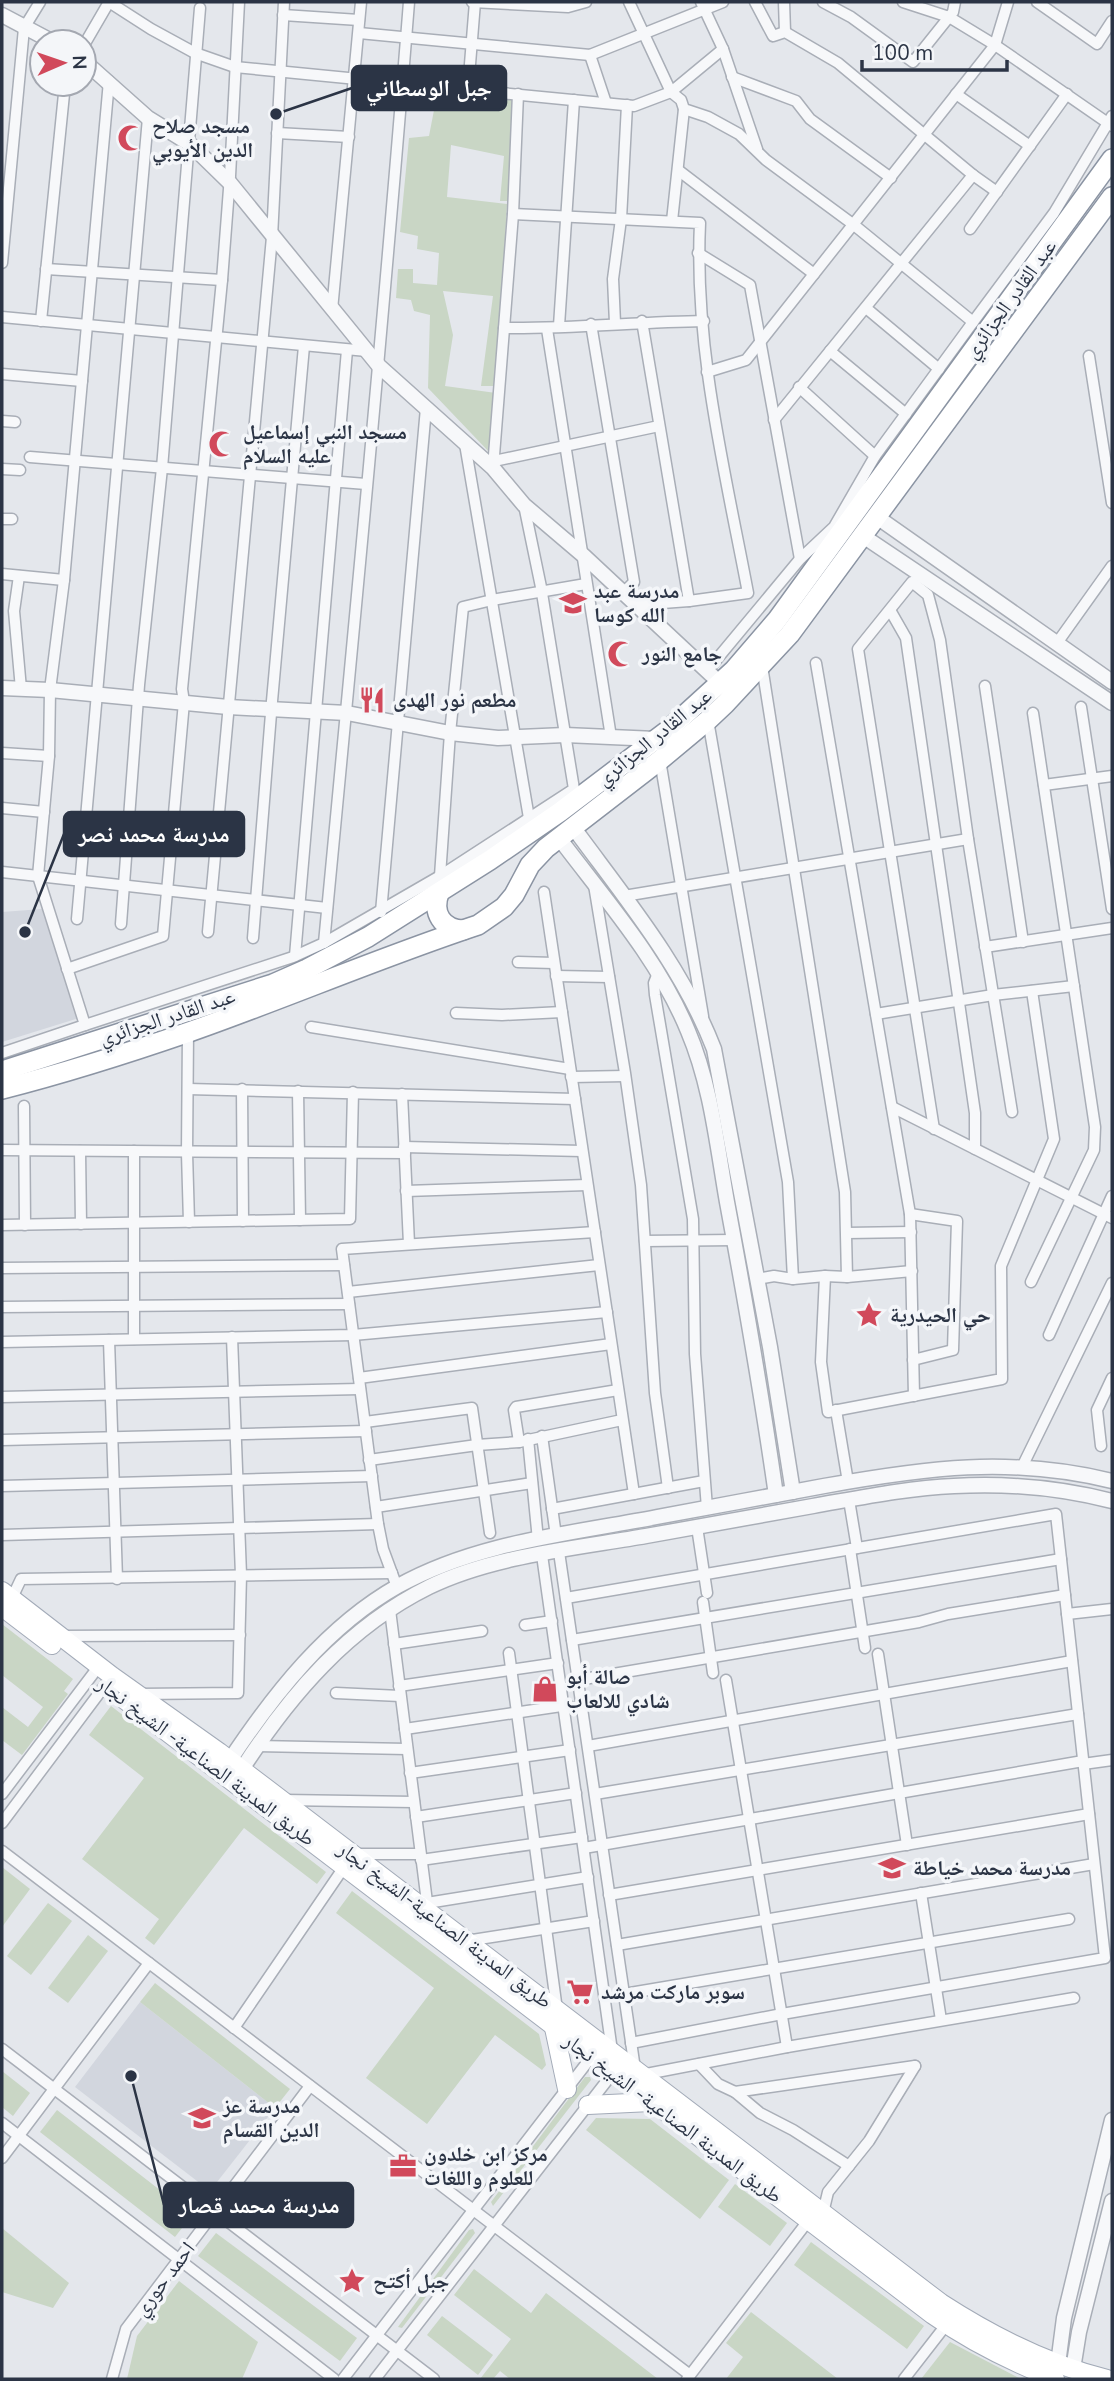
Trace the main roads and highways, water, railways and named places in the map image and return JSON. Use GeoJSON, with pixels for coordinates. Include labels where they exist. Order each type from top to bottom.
{"type":"FeatureCollection","features":[{"type":"Feature","properties":{"kind":"highway","name":"عبد القادر الجزائري"},"geometry":{"type":"LineString","coordinates":[[2,1071],[273,984],[307,969],[368,937],[439,885],[490,860],[560,812],[656,739],[713,677],[777,620],[1112,159]]}},
{"type":"Feature","properties":{"kind":"highway","name":"عبد القادر الجزائري"},"geometry":{"type":"LineString","coordinates":[[2,1089],[52,1076],[188,1032],[492,918],[514,895],[538,855],[708,720],[790,634],[1112,197]]}},
{"type":"Feature","properties":{"kind":"highway"},"geometry":{"type":"LineString","coordinates":[[490,860],[498,862],[510,872],[515,887],[514,895]]}},
{"type":"Feature","properties":{"kind":"highway"},"geometry":{"type":"LineString","coordinates":[[439,885],[436,902],[440,919],[446,926],[463,930]]}},
{"type":"Feature","properties":{"kind":"main road","name":"طريق المدينة الصناعية-الشيخ نجار"},"geometry":{"type":"LineString","coordinates":[[5,1599],[60,1636],[102,1676],[137,1694],[236,1765],[282,1800],[349,1860],[427,1907],[556,2019]]}},
{"type":"Feature","properties":{"kind":"main road","name":"طريق المدينة الصناعية- الشيخ نجار"},"geometry":{"type":"LineString","coordinates":[[5,1599],[102,1676],[556,2019],[617,2061],[651,2102],[816,2217],[946,2325],[1004,2358],[1062,2371]]}},
{"type":"Feature","properties":{"kind":"main road"},"geometry":{"type":"LineString","coordinates":[[556,2019],[567,2089]]}},
{"type":"Feature","properties":{"kind":"main road"},"geometry":{"type":"LineString","coordinates":[[617,2061],[816,2217],[963,2317],[1062,2371],[1107,2379]]}},
{"type":"Feature","properties":{"kind":"main road"},"geometry":{"type":"LineString","coordinates":[[588,2105],[651,2102]]}},
{"type":"Feature","properties":{"kind":"place","name":"جبل الوسطاني"},"geometry":{"type":"Point","coordinates":[276,114]}},
{"type":"Feature","properties":{"kind":"place","name":"مسجد صلاح الدين الأيوبي"},"geometry":{"type":"Point","coordinates":[131,138]}},
{"type":"Feature","properties":{"kind":"place","name":"مسجد النبي إسماعيل عليه السلام"},"geometry":{"type":"Point","coordinates":[222,444]}},
{"type":"Feature","properties":{"kind":"place","name":"مدرسة عبد الله كوسا"},"geometry":{"type":"Point","coordinates":[573,603]}},
{"type":"Feature","properties":{"kind":"place","name":"جامع النور"},"geometry":{"type":"Point","coordinates":[621,654]}},
{"type":"Feature","properties":{"kind":"place","name":"مطعم نور الهدى"},"geometry":{"type":"Point","coordinates":[372,700]}},
{"type":"Feature","properties":{"kind":"place","name":"مدرسة محمد نصر"},"geometry":{"type":"Point","coordinates":[25,932]}},
{"type":"Feature","properties":{"kind":"place","name":"حي الحيدرية"},"geometry":{"type":"Point","coordinates":[869,1315]}},
{"type":"Feature","properties":{"kind":"place","name":"صالة أبو شادي للالعاب"},"geometry":{"type":"Point","coordinates":[545,1689]}},
{"type":"Feature","properties":{"kind":"place","name":"مدرسة محمد خياطة"},"geometry":{"type":"Point","coordinates":[892,1868]}},
{"type":"Feature","properties":{"kind":"place","name":"سوبر ماركت مرشد"},"geometry":{"type":"Point","coordinates":[580,1992]}},
{"type":"Feature","properties":{"kind":"place","name":"مدرسة محمد قصار"},"geometry":{"type":"Point","coordinates":[131,2076]}},
{"type":"Feature","properties":{"kind":"place","name":"مدرسة عز الدين القسام"},"geometry":{"type":"Point","coordinates":[202,2118]}},
{"type":"Feature","properties":{"kind":"place","name":"مركز ابن خلدون للعلوم واللغات"},"geometry":{"type":"Point","coordinates":[403,2166]}},
{"type":"Feature","properties":{"kind":"place","name":"جبل أكتح"},"geometry":{"type":"Point","coordinates":[352,2281]}}]}
